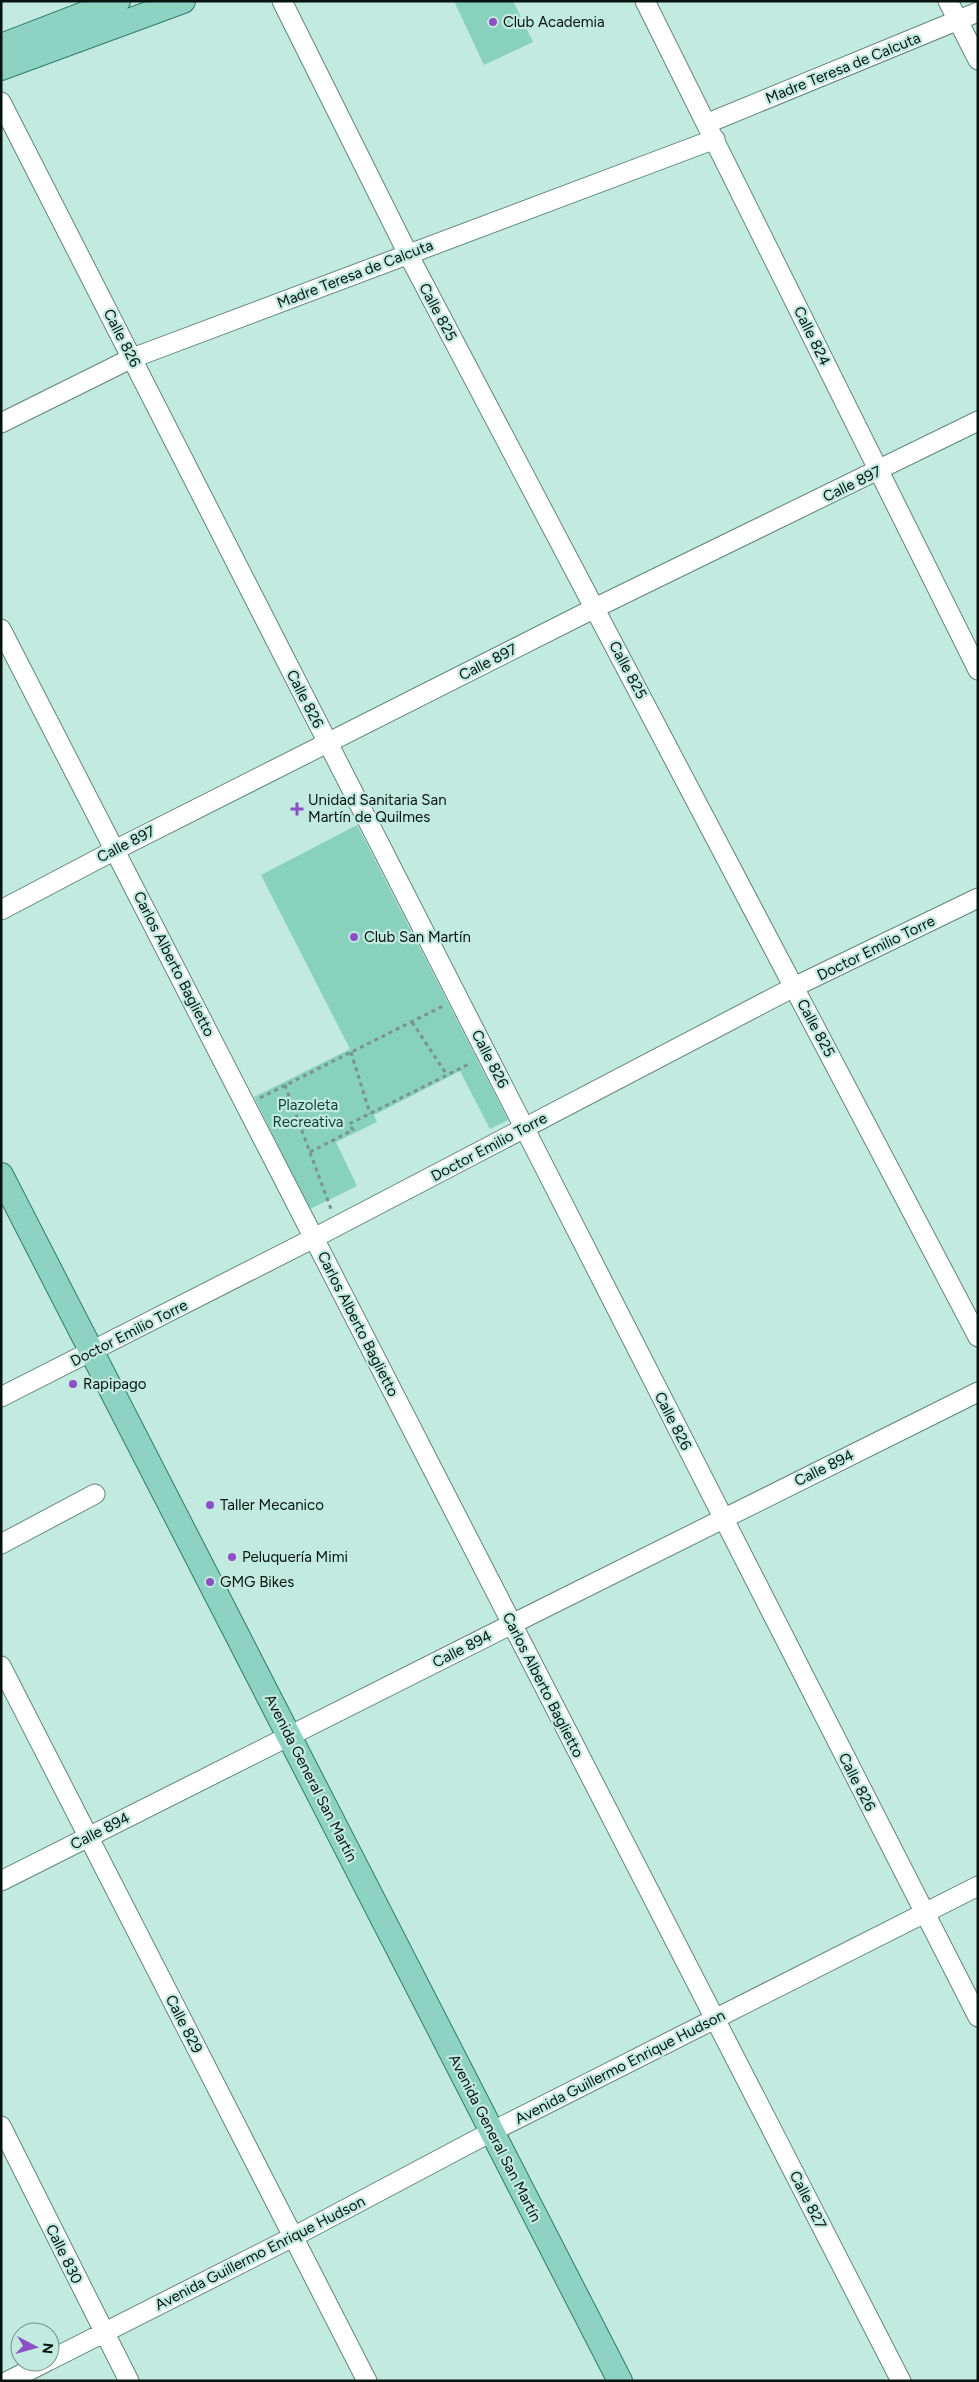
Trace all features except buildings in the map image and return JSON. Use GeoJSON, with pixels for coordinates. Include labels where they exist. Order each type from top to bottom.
{"type":"FeatureCollection","features":[{"type":"Feature","properties":{"kind":"main road"},"geometry":{"type":"LineString","coordinates":[[1,46],[118,1]]}},
{"type":"Feature","properties":{"kind":"main road"},"geometry":{"type":"LineString","coordinates":[[1,68],[183,1]]}},
{"type":"Feature","properties":{"kind":"main road","name":"Avenida General San Martín"},"geometry":{"type":"LineString","coordinates":[[1,1175],[620,2381]]}},
{"type":"Feature","properties":{"kind":"street","name":"Calle 825"},"geometry":{"type":"LineString","coordinates":[[282,1],[408,254],[978,1337]]}},
{"type":"Feature","properties":{"kind":"street","name":"Calle 824"},"geometry":{"type":"LineString","coordinates":[[646,1],[978,670]]}},
{"type":"Feature","properties":{"kind":"street"},"geometry":{"type":"LineString","coordinates":[[948,1],[978,60]]}},
{"type":"Feature","properties":{"kind":"street","name":"Madre Teresa de Calcuta"},"geometry":{"type":"LineString","coordinates":[[1,423],[132,358],[408,254],[711,131],[978,12]]}},
{"type":"Feature","properties":{"kind":"street","name":"Calle 826"},"geometry":{"type":"LineString","coordinates":[[1,102],[978,2017]]}},
{"type":"Feature","properties":{"kind":"street","name":"Calle 897"},"geometry":{"type":"LineString","coordinates":[[1,910],[115,850],[595,608],[978,422]]}},
{"type":"Feature","properties":{"kind":"street","name":"Carlos Alberto Baglietto"},"geometry":{"type":"LineString","coordinates":[[1,629],[714,2020]]}},
{"type":"Feature","properties":{"kind":"street","name":"Doctor Emilio Torre"},"geometry":{"type":"LineString","coordinates":[[1,1397],[93,1352],[314,1238],[794,987],[978,898]]}},
{"type":"Feature","properties":{"kind":"street","name":"Calle 894"},"geometry":{"type":"LineString","coordinates":[[1,1881],[722,1518],[978,1392]]}},
{"type":"Feature","properties":{"kind":"street"},"geometry":{"type":"LineString","coordinates":[[1,1544],[94,1494]]}},
{"type":"Feature","properties":{"kind":"street","name":"Calle 829"},"geometry":{"type":"LineString","coordinates":[[1,1666],[367,2381]]}},
{"type":"Feature","properties":{"kind":"street","name":"Avenida Guillermo Enrique Hudson"},"geometry":{"type":"LineString","coordinates":[[60,2355],[292,2237],[491,2132],[978,1886]]}},
{"type":"Feature","properties":{"kind":"street","name":"Calle 827"},"geometry":{"type":"LineString","coordinates":[[714,2020],[901,2381]]}},
{"type":"Feature","properties":{"kind":"street","name":"Calle 830"},"geometry":{"type":"LineString","coordinates":[[1,2126],[129,2381]]}},
{"type":"Feature","properties":{"kind":"street"},"geometry":{"type":"LineString","coordinates":[[8,2381],[26,2372]]}},
{"type":"Feature","properties":{"kind":"path"},"geometry":{"type":"LineString","coordinates":[[246,1105],[458,998]]}},
{"type":"Feature","properties":{"kind":"path"},"geometry":{"type":"LineString","coordinates":[[412,1022],[448,1075]]}},
{"type":"Feature","properties":{"kind":"path"},"geometry":{"type":"LineString","coordinates":[[351,1052],[370,1114]]}},
{"type":"Feature","properties":{"kind":"path"},"geometry":{"type":"LineString","coordinates":[[310,1152],[352,1130],[349,1124],[487,1054]]}},
{"type":"Feature","properties":{"kind":"path"},"geometry":{"type":"LineString","coordinates":[[285,1085],[337,1226]]}},
{"type":"Feature","properties":{"kind":"green space","name":"Club Academia"},"geometry":{"type":"Polygon","coordinates":[[[454,1],[513,1],[533,42],[484,65],[454,1]]]}},
{"type":"Feature","properties":{"kind":"green space","name":"Plazoleta Recreativa"},"geometry":{"type":"Polygon","coordinates":[[[357,825],[508,1120],[490,1129],[460,1071],[374,1115],[377,1122],[336,1142],[357,1186],[310,1209],[254,1097],[350,1049],[261,875],[357,825]]]}},
{"type":"Feature","properties":{"kind":"place","name":"Club Academia"},"geometry":{"type":"Point","coordinates":[493,22]}},
{"type":"Feature","properties":{"kind":"place","name":"Unidad Sanitaria San Martín de Quilmes"},"geometry":{"type":"Point","coordinates":[297,809]}},
{"type":"Feature","properties":{"kind":"place","name":"Club San Martín"},"geometry":{"type":"Point","coordinates":[354,937]}},
{"type":"Feature","properties":{"kind":"place","name":"Rapipago"},"geometry":{"type":"Point","coordinates":[73,1384]}},
{"type":"Feature","properties":{"kind":"place","name":"Taller Mecanico"},"geometry":{"type":"Point","coordinates":[210,1505]}},
{"type":"Feature","properties":{"kind":"place","name":"Peluquería Mimi"},"geometry":{"type":"Point","coordinates":[232,1557]}},
{"type":"Feature","properties":{"kind":"place","name":"GMG Bikes"},"geometry":{"type":"Point","coordinates":[210,1582]}}]}
